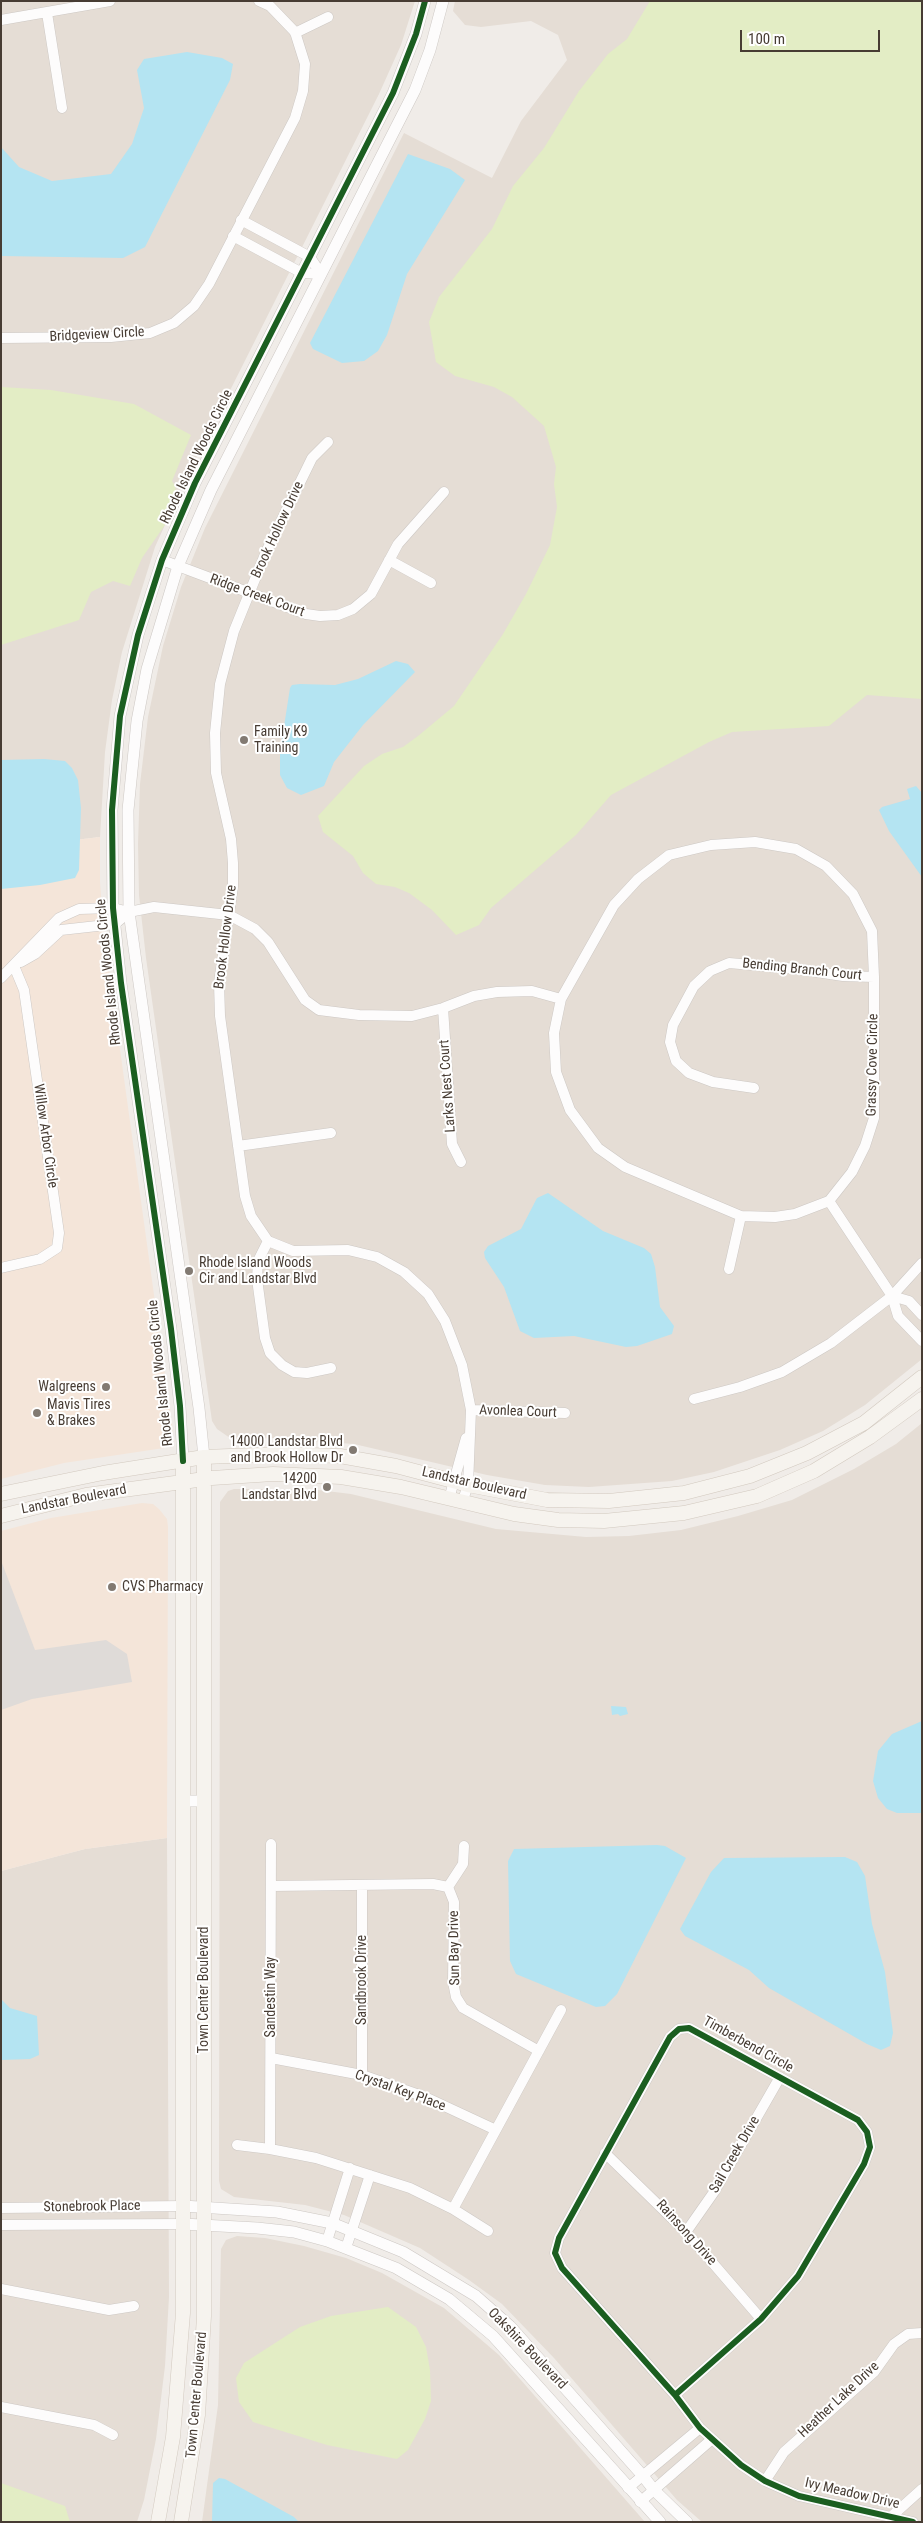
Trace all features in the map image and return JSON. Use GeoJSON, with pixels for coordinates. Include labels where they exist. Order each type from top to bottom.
{"type":"FeatureCollection","features":[{"type":"Feature","properties":{"kind":"main road","name":"Landstar Boulevard"},"geometry":{"type":"LineString","coordinates":[[1,1494],[103,1473],[183,1461],[281,1454],[340,1456],[396,1466],[468,1485],[547,1500],[609,1501],[684,1493],[750,1476],[807,1453],[864,1423],[922,1377]]}},
{"type":"Feature","properties":{"kind":"main road","name":"Landstar Boulevard"},"geometry":{"type":"LineString","coordinates":[[1,1516],[86,1495],[205,1479],[273,1474],[341,1477],[514,1514],[558,1520],[604,1521],[684,1513],[757,1496],[814,1471],[870,1438],[922,1399]]}},
{"type":"Feature","properties":{"kind":"main road","name":"Town Center Boulevard"},"geometry":{"type":"LineString","coordinates":[[181,2522],[198,2415],[202,2367],[205,2224],[204,1458]]}},
{"type":"Feature","properties":{"kind":"main road","name":"Town Center Boulevard"},"geometry":{"type":"LineString","coordinates":[[158,2522],[173,2437],[183,2313],[183,1461]]}},
{"type":"Feature","properties":{"kind":"street"},"geometry":{"type":"LineString","coordinates":[[1,20],[110,1]]}},
{"type":"Feature","properties":{"kind":"street","name":"Bridgeview Circle"},"geometry":{"type":"LineString","coordinates":[[1,338],[111,338],[150,333],[174,323],[194,306],[209,284],[295,118],[303,91],[305,64],[295,33],[270,6],[259,1]]}},
{"type":"Feature","properties":{"kind":"street","name":"Rhode Island Woods Circle"},"geometry":{"type":"LineString","coordinates":[[183,1461],[180,1406],[172,1338],[113,908],[112,810],[120,716],[138,634],[162,560],[195,483],[393,93],[416,34],[425,1]]}},
{"type":"Feature","properties":{"kind":"street","name":"Rhode Island Woods Circle"},"geometry":{"type":"LineString","coordinates":[[204,1458],[199,1408],[129,912],[128,810],[137,721],[147,669],[178,566],[211,490],[415,90],[430,50],[443,1]]}},
{"type":"Feature","properties":{"kind":"street"},"geometry":{"type":"LineString","coordinates":[[48,13],[62,108]]}},
{"type":"Feature","properties":{"kind":"street"},"geometry":{"type":"LineString","coordinates":[[295,33],[328,17]]}},
{"type":"Feature","properties":{"kind":"street"},"geometry":{"type":"LineString","coordinates":[[241,220],[310,257],[321,274]]}},
{"type":"Feature","properties":{"kind":"street"},"geometry":{"type":"LineString","coordinates":[[233,236],[302,273],[321,274]]}},
{"type":"Feature","properties":{"kind":"street","name":"Brook Hollow Drive"},"geometry":{"type":"LineString","coordinates":[[268,1241],[251,1216],[245,1196],[220,1016],[219,982],[233,886],[231,839],[216,773],[216,733],[220,684],[234,631],[272,538],[312,458],[328,442]]}},
{"type":"Feature","properties":{"kind":"street","name":"Ridge Creek Court"},"geometry":{"type":"LineString","coordinates":[[162,560],[306,614],[320,616],[338,615],[353,609],[366,599],[376,587],[402,539],[444,492]]}},
{"type":"Feature","properties":{"kind":"street"},"geometry":{"type":"LineString","coordinates":[[389,560],[431,583]]}},
{"type":"Feature","properties":{"kind":"street"},"geometry":{"type":"LineString","coordinates":[[120,716],[137,721]]}},
{"type":"Feature","properties":{"kind":"street","name":"Grassy Cove Circle"},"geometry":{"type":"LineString","coordinates":[[755,842],[796,849],[826,866],[853,894],[872,931],[874,977],[874,1118],[865,1146],[852,1172],[829,1201],[788,1215],[775,1217],[741,1216],[625,1167],[598,1148],[570,1110],[556,1072],[554,1033],[561,999],[614,905],[638,879],[669,855],[720,844],[755,842]]}},
{"type":"Feature","properties":{"kind":"street"},"geometry":{"type":"LineString","coordinates":[[1,978],[59,918],[80,909],[113,908],[129,912],[154,907],[229,915],[255,929],[268,942],[305,1000],[319,1010],[359,1015],[412,1016],[443,1008],[474,996],[497,992],[532,991],[561,999]]}},
{"type":"Feature","properties":{"kind":"street"},"geometry":{"type":"LineString","coordinates":[[14,966],[35,954],[61,930],[115,924],[129,912]]}},
{"type":"Feature","properties":{"kind":"street","name":"Bending Branch Court"},"geometry":{"type":"LineString","coordinates":[[754,1088],[713,1082],[689,1073],[676,1060],[670,1042],[672,1024],[694,986],[710,971],[729,963],[797,969],[842,976],[874,977]]}},
{"type":"Feature","properties":{"kind":"street","name":"Willow Arbor Circle"},"geometry":{"type":"LineString","coordinates":[[1,1268],[46,1255],[57,1248],[59,1233],[24,990],[14,966]]}},
{"type":"Feature","properties":{"kind":"street","name":"Larks Nest Court"},"geometry":{"type":"LineString","coordinates":[[443,1008],[452,1144],[461,1162]]}},
{"type":"Feature","properties":{"kind":"street"},"geometry":{"type":"LineString","coordinates":[[238,1146],[332,1133]]}},
{"type":"Feature","properties":{"kind":"street"},"geometry":{"type":"LineString","coordinates":[[829,1201],[892,1296],[898,1316],[922,1341]]}},
{"type":"Feature","properties":{"kind":"street"},"geometry":{"type":"LineString","coordinates":[[730,1269],[741,1216]]}},
{"type":"Feature","properties":{"kind":"street"},"geometry":{"type":"LineString","coordinates":[[331,1368],[308,1374],[294,1372],[282,1365],[270,1353],[265,1338],[257,1279],[258,1261],[268,1241],[293,1251],[348,1250],[377,1257],[404,1272],[428,1294],[445,1321],[462,1365],[471,1410],[468,1485],[455,1501]]}},
{"type":"Feature","properties":{"kind":"street"},"geometry":{"type":"LineString","coordinates":[[694,1399],[740,1387],[782,1372],[831,1343],[892,1296],[922,1264]]}},
{"type":"Feature","properties":{"kind":"street"},"geometry":{"type":"LineString","coordinates":[[892,1296],[909,1301],[922,1315]]}},
{"type":"Feature","properties":{"kind":"street"},"geometry":{"type":"LineString","coordinates":[[455,1501],[453,1481],[468,1431],[471,1410]]}},
{"type":"Feature","properties":{"kind":"street","name":"Avonlea Court"},"geometry":{"type":"LineString","coordinates":[[471,1410],[565,1413]]}},
{"type":"Feature","properties":{"kind":"street"},"geometry":{"type":"LineString","coordinates":[[182,1801],[204,1801]]}},
{"type":"Feature","properties":{"kind":"street","name":"Sandestin Way"},"geometry":{"type":"LineString","coordinates":[[270,2149],[271,1844]]}},
{"type":"Feature","properties":{"kind":"street"},"geometry":{"type":"LineString","coordinates":[[271,1886],[433,1884],[448,1887],[463,1864],[464,1846]]}},
{"type":"Feature","properties":{"kind":"street","name":"Sandbrook Drive"},"geometry":{"type":"LineString","coordinates":[[362,1885],[362,2075]]}},
{"type":"Feature","properties":{"kind":"street","name":"Sun Bay Drive"},"geometry":{"type":"LineString","coordinates":[[448,1887],[454,1902],[453,1982],[456,1997],[463,2008],[539,2051]]}},
{"type":"Feature","properties":{"kind":"street"},"geometry":{"type":"LineString","coordinates":[[453,2209],[562,2010]]}},
{"type":"Feature","properties":{"kind":"street","name":"Timberbend Circle"},"geometry":{"type":"LineString","coordinates":[[674,2395],[761,2319],[798,2276],[864,2164],[870,2147],[868,2132],[858,2120],[696,2030],[689,2028],[679,2029],[670,2037],[559,2238],[555,2253],[562,2268],[711,2440]]}},
{"type":"Feature","properties":{"kind":"street","name":"Crystal Key Place"},"geometry":{"type":"LineString","coordinates":[[271,2058],[362,2075],[425,2097],[496,2130]]}},
{"type":"Feature","properties":{"kind":"street","name":"Sail Creek Drive"},"geometry":{"type":"LineString","coordinates":[[686,2232],[714,2192],[780,2076]]}},
{"type":"Feature","properties":{"kind":"street"},"geometry":{"type":"LineString","coordinates":[[237,2145],[316,2158],[410,2188],[453,2209],[488,2231]]}},
{"type":"Feature","properties":{"kind":"street","name":"Rainsong Drive"},"geometry":{"type":"LineString","coordinates":[[605,2153],[686,2232],[761,2319]]}},
{"type":"Feature","properties":{"kind":"street"},"geometry":{"type":"LineString","coordinates":[[326,2241],[350,2168]]}},
{"type":"Feature","properties":{"kind":"street"},"geometry":{"type":"LineString","coordinates":[[346,2248],[370,2175]]}},
{"type":"Feature","properties":{"kind":"street","name":"Oakshire Boulevard"},"geometry":{"type":"LineString","coordinates":[[183,2206],[276,2212],[332,2223],[403,2252],[476,2296],[510,2326],[654,2490],[688,2522]]}},
{"type":"Feature","properties":{"kind":"street","name":"Stonebrook Place"},"geometry":{"type":"LineString","coordinates":[[1,2208],[183,2206]]}},
{"type":"Feature","properties":{"kind":"street","name":"Oakshire Boulevard"},"geometry":{"type":"LineString","coordinates":[[183,2224],[205,2224],[294,2232],[326,2241],[396,2268],[449,2299],[493,2336],[640,2502],[660,2522]]}},
{"type":"Feature","properties":{"kind":"street","name":"Stonebrook Place"},"geometry":{"type":"LineString","coordinates":[[1,2225],[183,2224]]}},
{"type":"Feature","properties":{"kind":"street"},"geometry":{"type":"LineString","coordinates":[[1,2289],[109,2310],[134,2306]]}},
{"type":"Feature","properties":{"kind":"street","name":"Heather Lake Drive"},"geometry":{"type":"LineString","coordinates":[[765,2481],[784,2452],[874,2372],[894,2344],[908,2334],[922,2333]]}},
{"type":"Feature","properties":{"kind":"street"},"geometry":{"type":"LineString","coordinates":[[1,2407],[94,2425],[113,2435]]}},
{"type":"Feature","properties":{"kind":"street"},"geometry":{"type":"LineString","coordinates":[[628,2488],[700,2428]]}},
{"type":"Feature","properties":{"kind":"street"},"geometry":{"type":"LineString","coordinates":[[640,2502],[711,2440]]}},
{"type":"Feature","properties":{"kind":"street","name":"Ivy Meadow Drive"},"geometry":{"type":"LineString","coordinates":[[711,2440],[741,2465],[765,2481],[799,2496],[913,2522]]}},
{"type":"Feature","properties":{"kind":"street"},"geometry":{"type":"LineString","coordinates":[[893,2516],[922,2489]]}},
{"type":"Feature","properties":{"kind":"shaded area"},"geometry":{"type":"Polygon","coordinates":[[[1,1],[415,1],[401,45],[379,94],[187,476],[155,547],[122,652],[112,700],[105,752],[100,837],[1,849],[1,1]]]}},
{"type":"Feature","properties":{"kind":"shaded area"},"geometry":{"type":"Polygon","coordinates":[[[455,1],[922,1],[922,1359],[865,1405],[823,1431],[780,1450],[714,1472],[672,1481],[589,1487],[545,1485],[487,1475],[354,1444],[271,1438],[240,1440],[230,1438],[217,1429],[212,1421],[146,958],[139,895],[140,784],[148,717],[163,646],[181,587],[205,528],[404,133],[492,178],[521,121],[567,60],[558,35],[531,21],[481,27],[465,25],[453,11],[455,1]]]}},
{"type":"Feature","properties":{"kind":"shaded area"},"geometry":{"type":"Polygon","coordinates":[[[100,837],[100,882],[104,934],[173,1432],[171,1439],[164,1448],[64,1463],[1,1479],[1,849],[100,837]]]}},
{"type":"Feature","properties":{"kind":"shaded area"},"geometry":{"type":"Polygon","coordinates":[[[922,1423],[922,2522],[702,2522],[677,2500],[554,2358],[502,2304],[469,2280],[420,2248],[344,2215],[305,2205],[234,2197],[221,2189],[219,2181],[220,1502],[228,1491],[234,1489],[310,1489],[351,1494],[496,1529],[586,1537],[629,1536],[681,1530],[792,1500],[854,1469],[896,1444],[922,1423]]]}},
{"type":"Feature","properties":{"kind":"shaded area"},"geometry":{"type":"Polygon","coordinates":[[[142,1503],[153,1504],[159,1509],[167,1519],[168,1527],[167,1838],[85,1849],[1,1871],[1,1531],[51,1518],[142,1503]]]}},
{"type":"Feature","properties":{"kind":"shaded area"},"geometry":{"type":"Polygon","coordinates":[[[2,1563],[35,1650],[106,1640],[127,1654],[132,1682],[32,1699],[1,1710],[2,1563]]]}},
{"type":"Feature","properties":{"kind":"shaded area"},"geometry":{"type":"Polygon","coordinates":[[[167,1838],[169,2297],[165,2366],[156,2439],[144,2500],[137,2522],[1,2522],[1,1871],[85,1849],[167,1838]]]}},
{"type":"Feature","properties":{"kind":"shaded area"},"geometry":{"type":"Polygon","coordinates":[[[237,2236],[265,2238],[304,2246],[346,2258],[382,2273],[444,2308],[499,2355],[645,2522],[202,2522],[218,2405],[221,2249],[226,2240],[237,2236]]]}},
{"type":"Feature","properties":{"kind":"green space"},"geometry":{"type":"Polygon","coordinates":[[[650,1],[922,1],[922,699],[867,695],[829,726],[732,732],[709,742],[611,795],[576,835],[491,908],[479,925],[456,935],[432,910],[409,893],[395,887],[376,884],[363,873],[353,856],[323,832],[318,816],[364,766],[382,754],[403,747],[454,706],[503,634],[526,594],[550,545],[557,507],[554,484],[556,467],[544,426],[512,397],[494,387],[455,376],[436,362],[429,322],[439,297],[492,229],[513,186],[544,148],[579,91],[608,54],[627,39],[650,1]]]}},
{"type":"Feature","properties":{"kind":"green space"},"geometry":{"type":"Polygon","coordinates":[[[1,387],[51,390],[134,404],[191,435],[172,481],[175,486],[177,502],[169,519],[142,558],[130,586],[113,581],[91,592],[79,620],[1,645],[1,387]]]}},
{"type":"Feature","properties":{"kind":"green space"},"geometry":{"type":"Polygon","coordinates":[[[388,2307],[416,2327],[426,2347],[430,2370],[431,2401],[425,2419],[408,2450],[397,2459],[327,2445],[253,2422],[239,2402],[236,2378],[244,2363],[300,2327],[331,2316],[388,2307]]]}},
{"type":"Feature","properties":{"kind":"green space"},"geometry":{"type":"Polygon","coordinates":[[[1,2483],[65,2506],[70,2522],[1,2522],[1,2483]]]}},
{"type":"Feature","properties":{"kind":"water"},"geometry":{"type":"Polygon","coordinates":[[[187,52],[222,58],[233,64],[230,80],[145,247],[123,258],[1,256],[1,147],[19,167],[52,181],[111,174],[132,144],[144,108],[137,70],[144,59],[187,52]]]}},
{"type":"Feature","properties":{"kind":"water"},"geometry":{"type":"Polygon","coordinates":[[[408,154],[450,169],[465,180],[407,274],[387,335],[378,351],[364,361],[342,363],[313,349],[310,343],[408,154]]]}},
{"type":"Feature","properties":{"kind":"water"},"geometry":{"type":"Polygon","coordinates":[[[396,661],[408,664],[415,672],[363,725],[334,762],[324,786],[301,795],[287,788],[280,775],[280,752],[292,685],[335,685],[358,679],[396,661]]]}},
{"type":"Feature","properties":{"kind":"water"},"geometry":{"type":"Polygon","coordinates":[[[44,759],[65,761],[72,768],[78,780],[81,808],[79,870],[75,878],[40,885],[1,889],[1,760],[44,759]]]}},
{"type":"Feature","properties":{"kind":"water"},"geometry":{"type":"Polygon","coordinates":[[[916,786],[922,793],[922,877],[889,831],[879,810],[882,807],[910,799],[907,789],[916,786]]]}},
{"type":"Feature","properties":{"kind":"water"},"geometry":{"type":"Polygon","coordinates":[[[548,1193],[603,1231],[644,1248],[651,1254],[655,1267],[660,1307],[674,1326],[672,1334],[637,1346],[626,1347],[574,1336],[534,1338],[520,1331],[504,1287],[485,1258],[484,1252],[488,1246],[521,1229],[537,1198],[548,1193]]]}},
{"type":"Feature","properties":{"kind":"water"},"geometry":{"type":"Polygon","coordinates":[[[611,1706],[626,1707],[628,1714],[612,1715],[611,1706]]]}},
{"type":"Feature","properties":{"kind":"water"},"geometry":{"type":"Polygon","coordinates":[[[922,1721],[922,1813],[897,1813],[887,1809],[878,1798],[873,1781],[878,1751],[892,1734],[922,1721]]]}},
{"type":"Feature","properties":{"kind":"water"},"geometry":{"type":"Polygon","coordinates":[[[665,1846],[686,1858],[617,1994],[605,2006],[596,2007],[516,1974],[510,1961],[508,1861],[514,1849],[665,1846]]]}},
{"type":"Feature","properties":{"kind":"water"},"geometry":{"type":"Polygon","coordinates":[[[845,1857],[857,1862],[865,1876],[872,1924],[885,1972],[893,2033],[890,2046],[881,2050],[867,2044],[769,1988],[749,1970],[685,1936],[680,1929],[711,1872],[724,1858],[845,1857]]]}},
{"type":"Feature","properties":{"kind":"water"},"geometry":{"type":"Polygon","coordinates":[[[1,1999],[10,2008],[37,2016],[39,2055],[30,2059],[1,2060],[1,1999]]]}},
{"type":"Feature","properties":{"kind":"water"},"geometry":{"type":"Polygon","coordinates":[[[219,2478],[225,2479],[294,2517],[299,2522],[212,2522],[213,2483],[219,2478]]]}},
{"type":"Feature","properties":{"kind":"cycle path"},"geometry":{"type":"LineString","coordinates":[[183,1461],[180,1406],[171,1329],[121,983],[113,908],[112,810],[120,716],[138,635],[162,560],[195,483],[393,93],[416,34],[425,1]]}},
{"type":"Feature","properties":{"kind":"cycle path"},"geometry":{"type":"LineString","coordinates":[[675,2395],[761,2319],[798,2276],[864,2164],[870,2147],[867,2132],[858,2120],[689,2028],[679,2029],[670,2037],[559,2238],[555,2253],[562,2268],[675,2395],[700,2428],[741,2465],[765,2481],[799,2496],[913,2522]]}},
{"type":"Feature","properties":{"kind":"place","name":"Family K9 Training"},"geometry":{"type":"Point","coordinates":[244,740]}},
{"type":"Feature","properties":{"kind":"place","name":"Rhode Island Woods Cir and Landstar Blvd"},"geometry":{"type":"Point","coordinates":[189,1271]}},
{"type":"Feature","properties":{"kind":"place","name":"Walgreens"},"geometry":{"type":"Point","coordinates":[106,1387]}},
{"type":"Feature","properties":{"kind":"place","name":"Mavis Tires & Brakes"},"geometry":{"type":"Point","coordinates":[37,1413]}},
{"type":"Feature","properties":{"kind":"place","name":"14000 Landstar Blvd and Brook Hollow Dr"},"geometry":{"type":"Point","coordinates":[353,1450]}},
{"type":"Feature","properties":{"kind":"place","name":"14200 Landstar Blvd"},"geometry":{"type":"Point","coordinates":[327,1487]}},
{"type":"Feature","properties":{"kind":"place","name":"CVS Pharmacy"},"geometry":{"type":"Point","coordinates":[112,1587]}}]}
